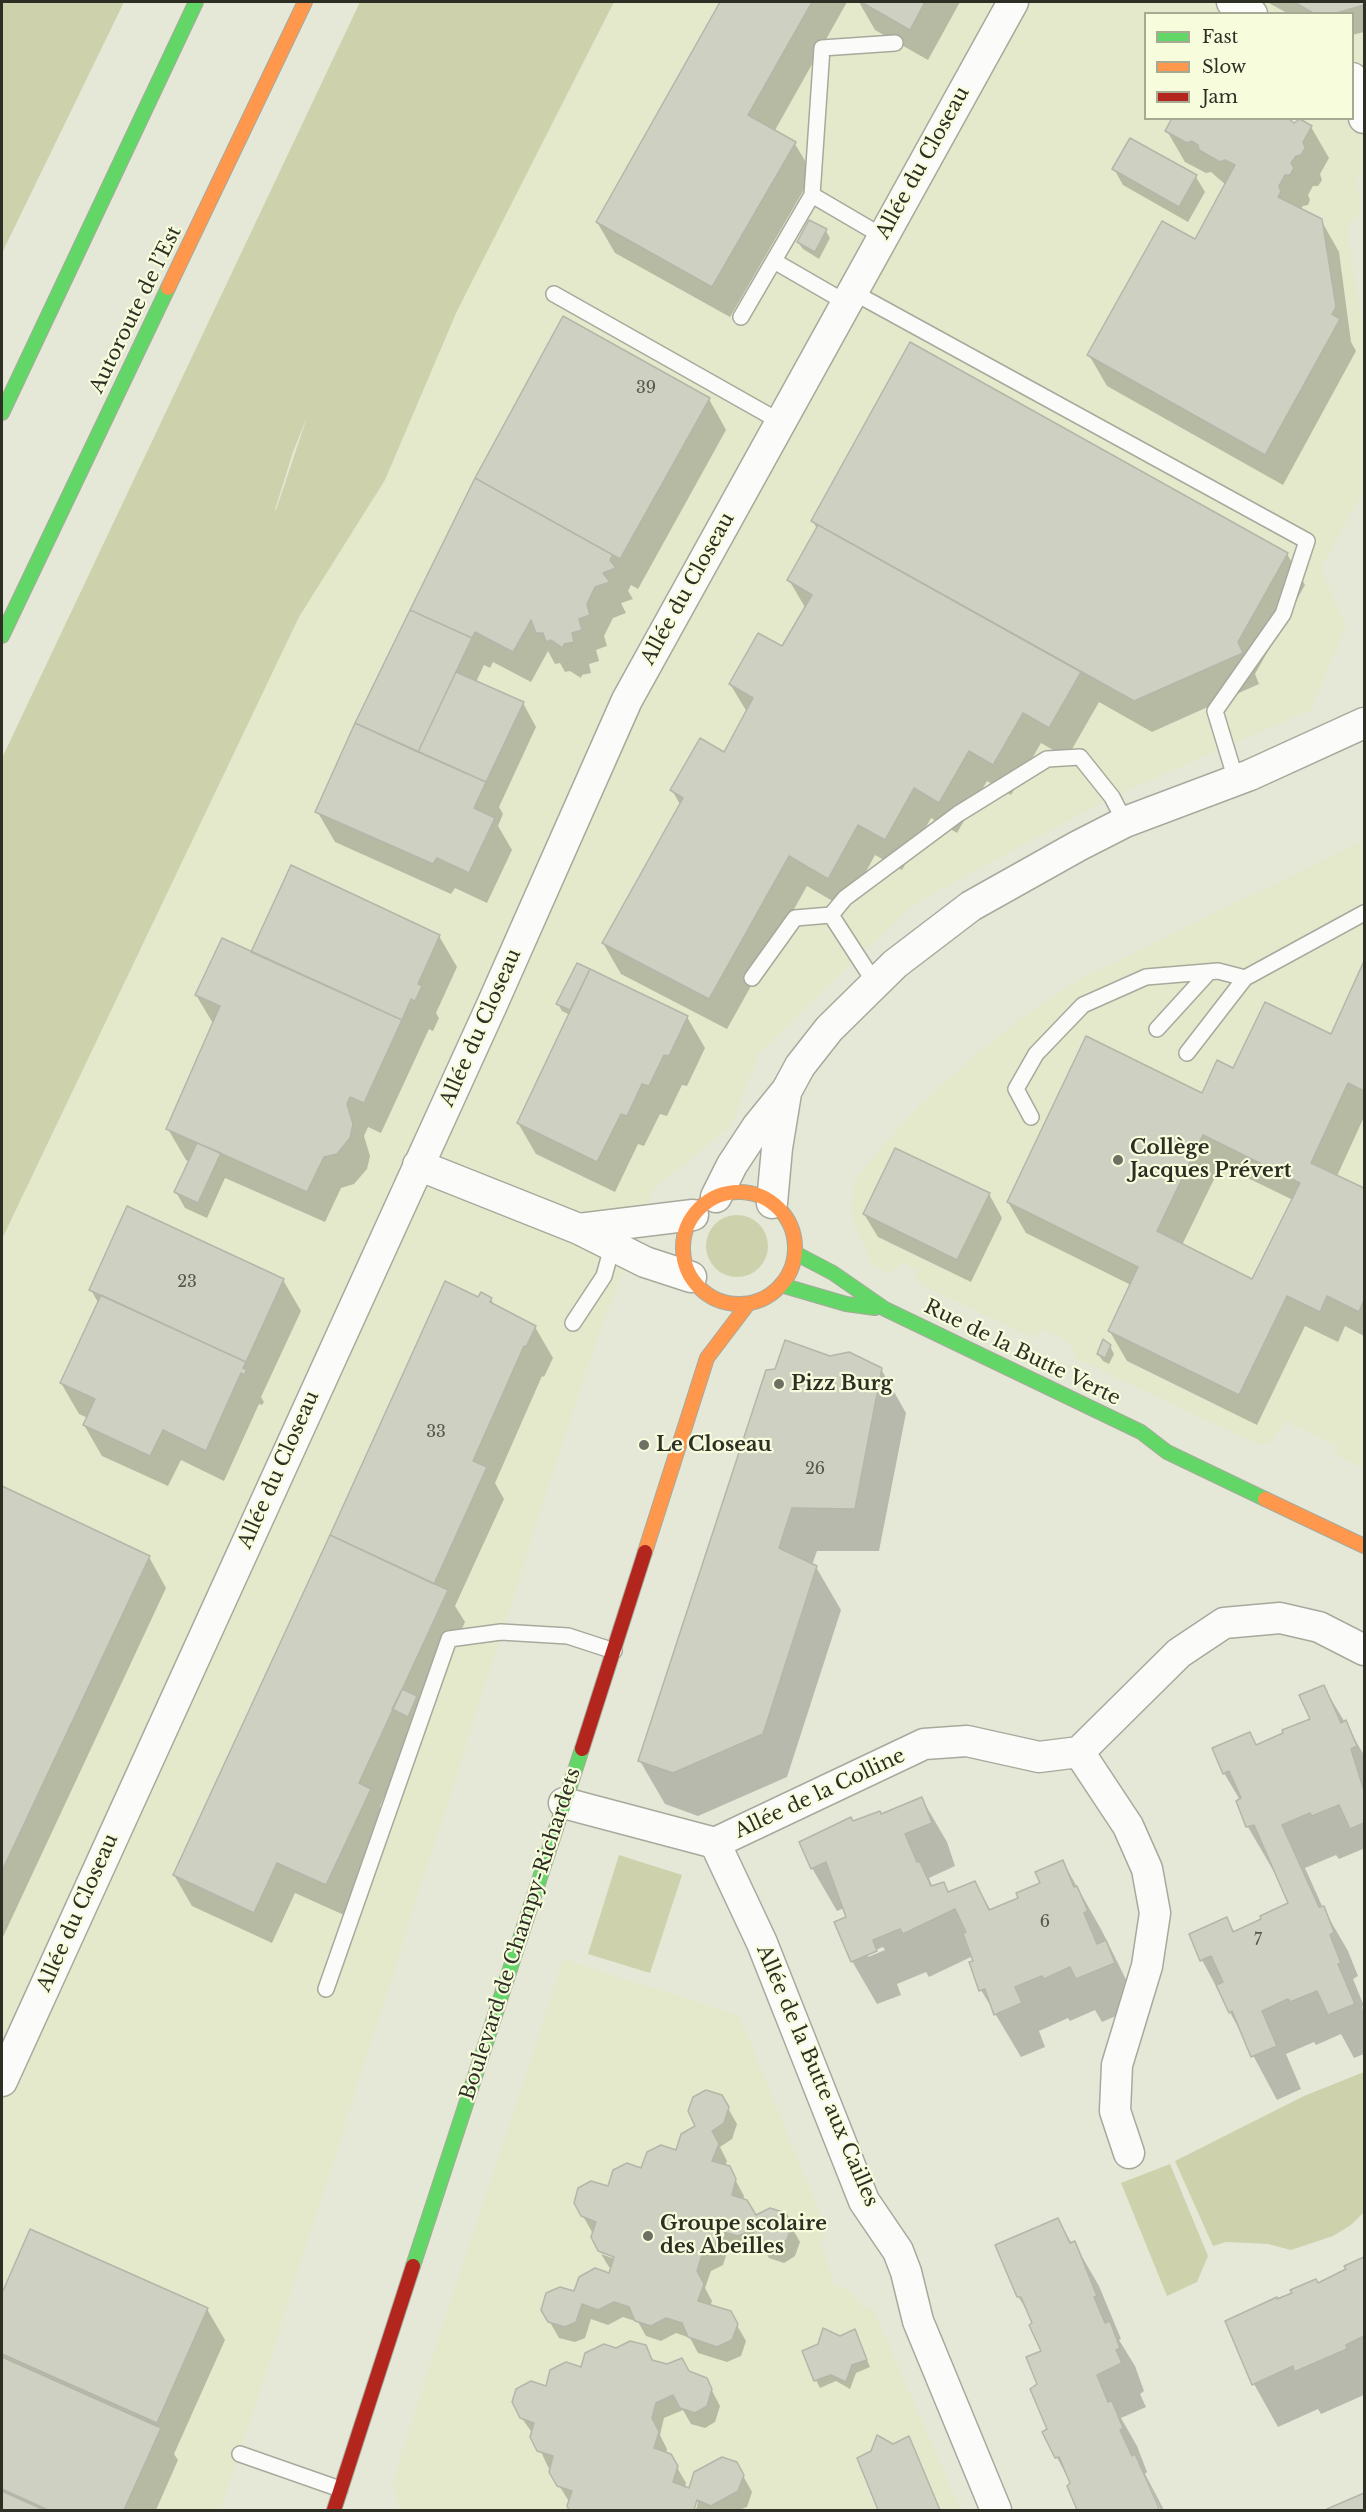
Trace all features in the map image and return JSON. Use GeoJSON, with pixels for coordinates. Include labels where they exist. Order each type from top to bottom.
{"type":"FeatureCollection","features":[{"type":"Feature","properties":{"kind":"main road"},"geometry":{"type":"LineString","coordinates":[[2,413],[196,2]]}},
{"type":"Feature","properties":{"kind":"main road","name":"Autoroute de l’Est"},"geometry":{"type":"LineString","coordinates":[[2,636],[305,2]]}},
{"type":"Feature","properties":{"kind":"main road"},"geometry":{"type":"LineString","coordinates":[[730,1193],[759,1196],[772,1203],[785,1217],[793,1234],[795,1253],[781,1285],[772,1294],[748,1304],[724,1303],[699,1290],[683,1256],[683,1242],[705,1206],[730,1193]]}},
{"type":"Feature","properties":{"kind":"main road","name":"Rue de la Butte Verte"},"geometry":{"type":"LineString","coordinates":[[795,1253],[833,1273],[885,1309],[1141,1432],[1167,1452],[1365,1546]]}},
{"type":"Feature","properties":{"kind":"main road","name":"Rue de la Butte Verte"},"geometry":{"type":"LineString","coordinates":[[781,1285],[846,1304],[885,1309]]}},
{"type":"Feature","properties":{"kind":"main road","name":"Boulevard de Champy-Richardets"},"geometry":{"type":"LineString","coordinates":[[334,2511],[707,1358],[748,1304]]}},
{"type":"Feature","properties":{"kind":"main road","name":"Boulevard de Champy-Richardets"},"geometry":{"type":"LineString","coordinates":[[705,1336],[707,1358]]}},
{"type":"Feature","properties":{"kind":"main road","name":"Rue de la Butte Verte"},"geometry":{"type":"LineString","coordinates":[[1141,1432],[1173,1438]]}},
{"type":"Feature","properties":{"kind":"street","name":"Allée du Closeau"},"geometry":{"type":"LineString","coordinates":[[2,2081],[491,1007],[627,700],[779,421],[1013,2]]}},
{"type":"Feature","properties":{"kind":"street"},"geometry":{"type":"LineString","coordinates":[[1232,2],[1249,12]]}},
{"type":"Feature","properties":{"kind":"street"},"geometry":{"type":"LineString","coordinates":[[1354,80],[1359,87],[1365,118]]}},
{"type":"Feature","properties":{"kind":"street"},"geometry":{"type":"LineString","coordinates":[[579,1229],[705,1206],[757,1127],[787,1090],[800,1066],[829,1029],[895,964],[971,906],[1125,822],[1236,780],[1365,723]]}},
{"type":"Feature","properties":{"kind":"street"},"geometry":{"type":"LineString","coordinates":[[772,1203],[777,1148],[787,1090]]}},
{"type":"Feature","properties":{"kind":"street"},"geometry":{"type":"LineString","coordinates":[[418,1165],[579,1229],[612,1248],[699,1290]]}},
{"type":"Feature","properties":{"kind":"street"},"geometry":{"type":"LineString","coordinates":[[1129,2153],[1115,2111],[1117,2065],[1147,1966],[1155,1912],[1147,1869],[1128,1826],[1079,1752],[1179,1653],[1224,1623],[1280,1618],[1318,1627],[1365,1650]]}},
{"type":"Feature","properties":{"kind":"street","name":"Allée de la Colline"},"geometry":{"type":"LineString","coordinates":[[564,1803],[715,1843],[924,1744],[967,1741],[1039,1757],[1079,1752]]}},
{"type":"Feature","properties":{"kind":"street","name":"Allée de la Butte aux Cailles"},"geometry":{"type":"LineString","coordinates":[[715,1843],[762,1943],[864,2201],[898,2251],[906,2272],[918,2321],[996,2511]]}},
{"type":"Feature","properties":{"kind":"lane"},"geometry":{"type":"LineString","coordinates":[[741,316],[812,195],[822,48],[895,43]]}},
{"type":"Feature","properties":{"kind":"lane"},"geometry":{"type":"LineString","coordinates":[[812,195],[882,236]]}},
{"type":"Feature","properties":{"kind":"lane"},"geometry":{"type":"LineString","coordinates":[[774,261],[848,297],[1308,542],[1283,614],[1215,711],[1236,780]]}},
{"type":"Feature","properties":{"kind":"lane"},"geometry":{"type":"LineString","coordinates":[[554,294],[779,421]]}},
{"type":"Feature","properties":{"kind":"lane"},"geometry":{"type":"LineString","coordinates":[[752,978],[795,918],[831,915],[845,898],[958,813],[1047,759],[1080,757],[1112,797],[1125,822]]}},
{"type":"Feature","properties":{"kind":"lane"},"geometry":{"type":"LineString","coordinates":[[1187,1053],[1245,978],[1365,913]]}},
{"type":"Feature","properties":{"kind":"lane"},"geometry":{"type":"LineString","coordinates":[[831,915],[875,983]]}},
{"type":"Feature","properties":{"kind":"lane"},"geometry":{"type":"LineString","coordinates":[[1031,1117],[1016,1089],[1036,1054],[1083,1005],[1146,977],[1218,971],[1245,978]]}},
{"type":"Feature","properties":{"kind":"lane"},"geometry":{"type":"LineString","coordinates":[[1157,1029],[1209,972]]}},
{"type":"Feature","properties":{"kind":"lane"},"geometry":{"type":"LineString","coordinates":[[573,1323],[604,1276],[612,1248]]}},
{"type":"Feature","properties":{"kind":"lane"},"geometry":{"type":"LineString","coordinates":[[326,1989],[449,1639],[501,1632],[568,1636],[614,1651]]}},
{"type":"Feature","properties":{"kind":"lane"},"geometry":{"type":"LineString","coordinates":[[240,2454],[340,2488]]}},
{"type":"Feature","properties":{"kind":"shaded area"},"geometry":{"type":"Polygon","coordinates":[[[2,2],[124,2],[2,253],[2,2]]]}},
{"type":"Feature","properties":{"kind":"shaded area"},"geometry":{"type":"Polygon","coordinates":[[[360,2],[614,2],[457,311],[385,480],[299,617],[2,1239],[2,758],[360,2]],[[307,417],[293,452],[276,510],[307,417]]]}},
{"type":"Feature","properties":{"kind":"shaded area"},"geometry":{"type":"Polygon","coordinates":[[[614,2],[1364,2],[1364,172],[1357,176],[1361,210],[1347,229],[1364,332],[1364,491],[1321,568],[1346,626],[1311,710],[1112,797],[911,906],[759,1054],[732,1125],[653,1190],[584,1376],[240,2454],[220,2510],[2,2510],[2,1239],[299,617],[385,480],[457,311],[614,2]]]}},
{"type":"Feature","properties":{"kind":"shaded area","name":"Collège Jacques Prévert"},"geometry":{"type":"Polygon","coordinates":[[[1364,840],[1364,1469],[1336,1454],[1335,1445],[1286,1421],[1271,1443],[1257,1444],[1075,1358],[1069,1342],[1046,1330],[1030,1337],[920,1284],[915,1277],[916,1269],[903,1262],[893,1272],[885,1272],[872,1264],[851,1216],[854,1180],[918,1106],[981,1050],[1017,1021],[1076,981],[1364,840]]]}},
{"type":"Feature","properties":{"kind":"shaded area"},"geometry":{"type":"Polygon","coordinates":[[[731,1215],[743,1215],[759,1224],[766,1234],[768,1246],[766,1258],[759,1268],[743,1277],[731,1277],[720,1272],[711,1263],[706,1252],[706,1240],[711,1229],[720,1220],[731,1215]]]}},
{"type":"Feature","properties":{"kind":"shaded area"},"geometry":{"type":"Polygon","coordinates":[[[619,1855],[682,1875],[650,1973],[588,1954],[619,1855]]]}},
{"type":"Feature","properties":{"kind":"shaded area","name":"Groupe scolaire des Abeilles"},"geometry":{"type":"Polygon","coordinates":[[[563,1959],[740,2016],[826,2228],[822,2245],[834,2286],[851,2291],[863,2308],[872,2306],[961,2510],[399,2510],[393,2485],[398,2463],[563,1959]]]}},
{"type":"Feature","properties":{"kind":"shaded area"},"geometry":{"type":"Polygon","coordinates":[[[1364,2072],[1364,2212],[1351,2225],[1333,2236],[1291,2250],[1268,2244],[1226,2242],[1213,2246],[1175,2161],[1304,2096],[1364,2072]]]}},
{"type":"Feature","properties":{"kind":"shaded area"},"geometry":{"type":"Polygon","coordinates":[[[1170,2164],[1208,2256],[1197,2282],[1167,2296],[1121,2183],[1170,2164]]]}},
{"type":"Feature","properties":{"kind":"building"},"geometry":{"type":"Polygon","coordinates":[[[720,2],[812,2],[748,115],[796,142],[712,287],[596,222],[720,2]]]}},
{"type":"Feature","properties":{"kind":"building"},"geometry":{"type":"Polygon","coordinates":[[[861,2],[925,2],[910,30],[861,2]]]}},
{"type":"Feature","properties":{"kind":"building"},"geometry":{"type":"Polygon","coordinates":[[[1294,2],[1364,2],[1364,5],[1340,12],[1312,12],[1294,2]]]}},
{"type":"Feature","properties":{"kind":"building"},"geometry":{"type":"Polygon","coordinates":[[[1171,120],[1290,120],[1294,123],[1302,120],[1312,126],[1303,142],[1305,148],[1301,155],[1296,156],[1291,163],[1294,168],[1290,175],[1285,175],[1279,186],[1281,192],[1278,197],[1322,219],[1336,307],[1332,314],[1340,319],[1265,455],[1087,355],[1162,221],[1195,239],[1235,165],[1225,160],[1220,162],[1199,150],[1198,145],[1192,141],[1187,143],[1165,131],[1171,120]]]}},
{"type":"Feature","properties":{"kind":"building"},"geometry":{"type":"Polygon","coordinates":[[[1130,138],[1197,175],[1179,207],[1112,169],[1130,138]]]}},
{"type":"Feature","properties":{"kind":"building"},"geometry":{"type":"Polygon","coordinates":[[[809,220],[827,229],[815,252],[797,242],[809,220]]]}},
{"type":"Feature","properties":{"kind":"building"},"geometry":{"type":"Polygon","coordinates":[[[563,316],[710,398],[620,559],[475,478],[563,316]]]}},
{"type":"Feature","properties":{"kind":"building"},"geometry":{"type":"Polygon","coordinates":[[[910,342],[1288,553],[1238,642],[1243,653],[1134,701],[811,521],[910,342]]]}},
{"type":"Feature","properties":{"kind":"building"},"geometry":{"type":"Polygon","coordinates":[[[475,478],[613,555],[610,560],[616,568],[603,573],[610,582],[595,587],[587,604],[590,615],[579,619],[582,630],[572,633],[574,642],[564,644],[563,648],[551,640],[546,642],[543,633],[536,633],[531,620],[513,652],[475,632],[472,638],[410,610],[475,478]]]}},
{"type":"Feature","properties":{"kind":"building"},"geometry":{"type":"Polygon","coordinates":[[[818,525],[1081,672],[1049,728],[1023,713],[993,765],[969,751],[939,803],[914,788],[885,840],[858,825],[828,879],[789,856],[709,999],[602,943],[683,798],[670,790],[700,738],[724,752],[753,698],[729,684],[758,633],[782,646],[812,595],[787,580],[818,525]]]}},
{"type":"Feature","properties":{"kind":"building"},"geometry":{"type":"Polygon","coordinates":[[[410,610],[472,638],[418,752],[355,723],[410,610]]]}},
{"type":"Feature","properties":{"kind":"building"},"geometry":{"type":"Polygon","coordinates":[[[456,672],[524,702],[486,782],[418,752],[456,672]]]}},
{"type":"Feature","properties":{"kind":"building"},"geometry":{"type":"Polygon","coordinates":[[[355,723],[486,782],[474,808],[495,818],[469,873],[437,858],[433,864],[315,812],[355,723]]]}},
{"type":"Feature","properties":{"kind":"building"},"geometry":{"type":"Polygon","coordinates":[[[291,865],[440,935],[418,984],[422,986],[415,1001],[411,999],[402,1020],[251,952],[291,865]]]}},
{"type":"Feature","properties":{"kind":"building"},"geometry":{"type":"Polygon","coordinates":[[[222,938],[402,1020],[364,1103],[350,1097],[347,1104],[353,1124],[350,1138],[337,1154],[324,1157],[307,1192],[166,1129],[220,1006],[195,995],[222,938]]]}},
{"type":"Feature","properties":{"kind":"building"},"geometry":{"type":"Polygon","coordinates":[[[1364,961],[1364,1091],[1348,1083],[1311,1163],[1364,1188],[1364,1300],[1359,1312],[1327,1296],[1320,1312],[1287,1296],[1239,1395],[1108,1331],[1138,1267],[1007,1202],[1086,1036],[1202,1093],[1217,1060],[1233,1068],[1265,1002],[1331,1034],[1364,961]],[[1203,1135],[1157,1231],[1252,1279],[1300,1183],[1203,1135]]]}},
{"type":"Feature","properties":{"kind":"building"},"geometry":{"type":"Polygon","coordinates":[[[577,963],[590,969],[570,1010],[556,1004],[577,963]]]}},
{"type":"Feature","properties":{"kind":"building"},"geometry":{"type":"Polygon","coordinates":[[[590,969],[688,1016],[669,1056],[664,1055],[649,1086],[642,1084],[627,1116],[621,1114],[597,1162],[517,1123],[590,969]]]}},
{"type":"Feature","properties":{"kind":"building"},"geometry":{"type":"Polygon","coordinates":[[[197,1143],[221,1153],[198,1203],[174,1192],[197,1143]]]}},
{"type":"Feature","properties":{"kind":"building"},"geometry":{"type":"Polygon","coordinates":[[[895,1148],[990,1193],[957,1260],[863,1214],[895,1148]]]}},
{"type":"Feature","properties":{"kind":"building"},"geometry":{"type":"Polygon","coordinates":[[[127,1206],[284,1279],[246,1362],[89,1290],[127,1206]]]}},
{"type":"Feature","properties":{"kind":"building"},"geometry":{"type":"Polygon","coordinates":[[[445,1281],[478,1297],[481,1292],[492,1298],[490,1302],[536,1326],[526,1347],[524,1346],[473,1461],[487,1467],[434,1584],[330,1535],[445,1281]]]}},
{"type":"Feature","properties":{"kind":"building"},"geometry":{"type":"Polygon","coordinates":[[[101,1295],[246,1362],[243,1368],[247,1370],[244,1375],[241,1373],[206,1451],[163,1430],[150,1456],[83,1425],[95,1399],[60,1383],[101,1295]]]}},
{"type":"Feature","properties":{"kind":"building"},"geometry":{"type":"Polygon","coordinates":[[[1103,1339],[1111,1345],[1105,1358],[1097,1354],[1103,1339]]]}},
{"type":"Feature","properties":{"kind":"building"},"geometry":{"type":"Polygon","coordinates":[[[785,1340],[830,1356],[849,1352],[882,1368],[855,1509],[792,1508],[779,1548],[817,1566],[763,1734],[673,1773],[638,1761],[766,1370],[775,1369],[785,1340]]]}},
{"type":"Feature","properties":{"kind":"building"},"geometry":{"type":"Polygon","coordinates":[[[2,1486],[150,1556],[2,1871],[2,1486]]]}},
{"type":"Feature","properties":{"kind":"building"},"geometry":{"type":"Polygon","coordinates":[[[330,1535],[448,1590],[359,1783],[371,1789],[326,1885],[277,1863],[254,1913],[173,1875],[330,1535]]]}},
{"type":"Feature","properties":{"kind":"building"},"geometry":{"type":"Polygon","coordinates":[[[1324,1685],[1341,1723],[1346,1720],[1357,1746],[1351,1749],[1364,1791],[1364,1823],[1350,1829],[1339,1805],[1312,1816],[1310,1813],[1282,1825],[1319,1907],[1324,1906],[1334,1932],[1330,1935],[1341,1963],[1338,1964],[1355,2004],[1328,2015],[1317,1991],[1290,2002],[1288,1999],[1262,2011],[1277,2046],[1251,2057],[1232,2011],[1229,2013],[1216,1985],[1223,1982],[1211,1956],[1200,1961],[1189,1934],[1227,1917],[1233,1932],[1288,1903],[1254,1825],[1246,1827],[1236,1801],[1241,1798],[1229,1771],[1223,1774],[1212,1748],[1250,1732],[1256,1745],[1283,1733],[1282,1730],[1310,1719],[1299,1695],[1324,1685]]]}},
{"type":"Feature","properties":{"kind":"building"},"geometry":{"type":"Polygon","coordinates":[[[402,1689],[417,1696],[408,1717],[392,1709],[402,1689]]]}},
{"type":"Feature","properties":{"kind":"building"},"geometry":{"type":"Polygon","coordinates":[[[922,1797],[932,1823],[905,1834],[931,1886],[944,1882],[948,1892],[975,1881],[989,1910],[1018,1898],[1016,1893],[1040,1883],[1035,1872],[1063,1860],[1074,1887],[1077,1886],[1088,1911],[1084,1913],[1097,1944],[1106,1940],[1115,1963],[1076,1979],[1070,1967],[1044,1979],[1042,1976],[1015,1987],[1022,2003],[994,2015],[985,1989],[979,1991],[969,1962],[973,1961],[963,1934],[966,1932],[955,1909],[903,1934],[900,1929],[873,1940],[877,1951],[851,1962],[834,1922],[846,1917],[826,1862],[811,1869],[799,1842],[851,1817],[853,1821],[880,1811],[881,1814],[922,1797]]]}},
{"type":"Feature","properties":{"kind":"building"},"geometry":{"type":"Polygon","coordinates":[[[706,2090],[722,2095],[729,2107],[724,2123],[712,2131],[719,2144],[712,2161],[730,2166],[736,2179],[732,2195],[747,2200],[756,2215],[770,2208],[786,2213],[792,2225],[787,2240],[774,2248],[758,2242],[752,2230],[738,2236],[720,2231],[714,2249],[702,2255],[697,2271],[704,2284],[698,2301],[731,2311],[738,2324],[732,2340],[717,2347],[688,2337],[682,2323],[666,2318],[651,2326],[635,2321],[629,2307],[614,2302],[598,2310],[582,2304],[576,2322],[565,2327],[548,2322],[541,2310],[546,2293],[560,2287],[574,2291],[579,2277],[595,2268],[609,2273],[614,2257],[598,2251],[591,2237],[596,2222],[581,2216],[574,2203],[578,2188],[591,2181],[608,2186],[613,2170],[627,2163],[641,2168],[647,2152],[661,2145],[676,2150],[681,2134],[695,2126],[688,2111],[693,2097],[706,2090]]]}},
{"type":"Feature","properties":{"kind":"building"},"geometry":{"type":"Polygon","coordinates":[[[1058,2218],[1070,2243],[1075,2241],[1097,2296],[1094,2297],[1105,2323],[1110,2321],[1120,2348],[1116,2350],[1122,2363],[1097,2375],[1108,2402],[1112,2401],[1123,2428],[1120,2430],[1132,2456],[1135,2454],[1159,2508],[1156,2510],[1077,2510],[1067,2486],[1070,2483],[1059,2457],[1055,2458],[1042,2432],[1047,2429],[1030,2389],[1037,2384],[1026,2357],[1041,2351],[1029,2325],[1032,2323],[1021,2297],[1017,2297],[995,2245],[1058,2218]]]}},
{"type":"Feature","properties":{"kind":"building"},"geometry":{"type":"Polygon","coordinates":[[[30,2229],[208,2308],[157,2423],[2,2354],[2,2293],[30,2229]]]}},
{"type":"Feature","properties":{"kind":"building"},"geometry":{"type":"Polygon","coordinates":[[[1364,2257],[1364,2336],[1346,2345],[1347,2349],[1294,2372],[1293,2366],[1252,2385],[1225,2321],[1277,2297],[1277,2299],[1292,2293],[1290,2290],[1316,2279],[1318,2283],[1346,2269],[1344,2266],[1364,2257]]]}},
{"type":"Feature","properties":{"kind":"building"},"geometry":{"type":"Polygon","coordinates":[[[823,2328],[840,2336],[855,2329],[867,2360],[852,2365],[846,2382],[831,2375],[814,2381],[802,2351],[818,2344],[823,2328]]]}},
{"type":"Feature","properties":{"kind":"building"},"geometry":{"type":"Polygon","coordinates":[[[630,2341],[646,2345],[652,2360],[667,2364],[682,2358],[689,2371],[707,2378],[712,2389],[707,2406],[695,2413],[680,2408],[673,2395],[656,2403],[652,2418],[659,2432],[654,2448],[671,2454],[678,2466],[673,2482],[689,2488],[694,2472],[722,2457],[737,2462],[744,2475],[738,2491],[711,2506],[697,2500],[694,2510],[569,2510],[567,2506],[572,2491],[557,2486],[549,2472],[553,2456],[537,2451],[530,2437],[534,2423],[520,2418],[512,2402],[516,2389],[531,2381],[546,2386],[550,2370],[566,2362],[581,2367],[585,2353],[604,2344],[616,2348],[630,2341]]]}},
{"type":"Feature","properties":{"kind":"building"},"geometry":{"type":"Polygon","coordinates":[[[2,2357],[161,2428],[124,2510],[48,2510],[2,2489],[2,2357]]]}},
{"type":"Feature","properties":{"kind":"building"},"geometry":{"type":"Polygon","coordinates":[[[877,2435],[893,2444],[909,2436],[940,2510],[878,2510],[857,2458],[871,2451],[877,2435]]]}},
{"type":"Feature","properties":{"kind":"building"},"geometry":{"type":"Polygon","coordinates":[[[2,2491],[44,2510],[2,2510],[2,2491]]]}},
{"type":"Feature","properties":{"kind":"building"},"geometry":{"type":"Polygon","coordinates":[[[1364,2493],[1364,2510],[1327,2509],[1364,2493]]]}},
{"type":"Feature","properties":{"kind":"traffic: fast"},"geometry":{"type":"LineString","coordinates":[[2,413],[196,2]]}},
{"type":"Feature","properties":{"kind":"traffic: fast"},"geometry":{"type":"LineString","coordinates":[[2,636],[168,288]]}},
{"type":"Feature","properties":{"kind":"traffic: fast"},"geometry":{"type":"LineString","coordinates":[[795,1253],[833,1273],[885,1309],[1141,1432],[1167,1452],[1265,1499]]}},
{"type":"Feature","properties":{"kind":"traffic: fast"},"geometry":{"type":"LineString","coordinates":[[781,1285],[846,1304],[875,1308]]}},
{"type":"Feature","properties":{"kind":"traffic: fast"},"geometry":{"type":"LineString","coordinates":[[413,2266],[582,1749]]}},
{"type":"Feature","properties":{"kind":"traffic: slow"},"geometry":{"type":"LineString","coordinates":[[168,288],[305,2]]}},
{"type":"Feature","properties":{"kind":"traffic: slow"},"geometry":{"type":"LineString","coordinates":[[739,1192],[760,1197],[778,1209],[790,1227],[795,1248],[790,1269],[778,1287],[760,1299],[739,1304],[718,1299],[700,1287],[688,1269],[683,1248],[688,1227],[700,1209],[718,1197],[739,1192]]}},
{"type":"Feature","properties":{"kind":"traffic: slow"},"geometry":{"type":"LineString","coordinates":[[645,1552],[707,1358],[748,1304]]}},
{"type":"Feature","properties":{"kind":"traffic: slow"},"geometry":{"type":"LineString","coordinates":[[1265,1499],[1364,1546]]}},
{"type":"Feature","properties":{"kind":"traffic: jam"},"geometry":{"type":"LineString","coordinates":[[582,1749],[645,1552]]}},
{"type":"Feature","properties":{"kind":"traffic: jam"},"geometry":{"type":"LineString","coordinates":[[334,2510],[413,2266]]}},
{"type":"Feature","properties":{"kind":"place","name":"Collège Jacques Prévert"},"geometry":{"type":"Point","coordinates":[1118,1160]}},
{"type":"Feature","properties":{"kind":"place","name":"Pizz Burg"},"geometry":{"type":"Point","coordinates":[779,1384]}},
{"type":"Feature","properties":{"kind":"place","name":"Le Closeau"},"geometry":{"type":"Point","coordinates":[644,1445]}},
{"type":"Feature","properties":{"kind":"place","name":"Groupe scolaire des Abeilles"},"geometry":{"type":"Point","coordinates":[648,2236]}}]}
